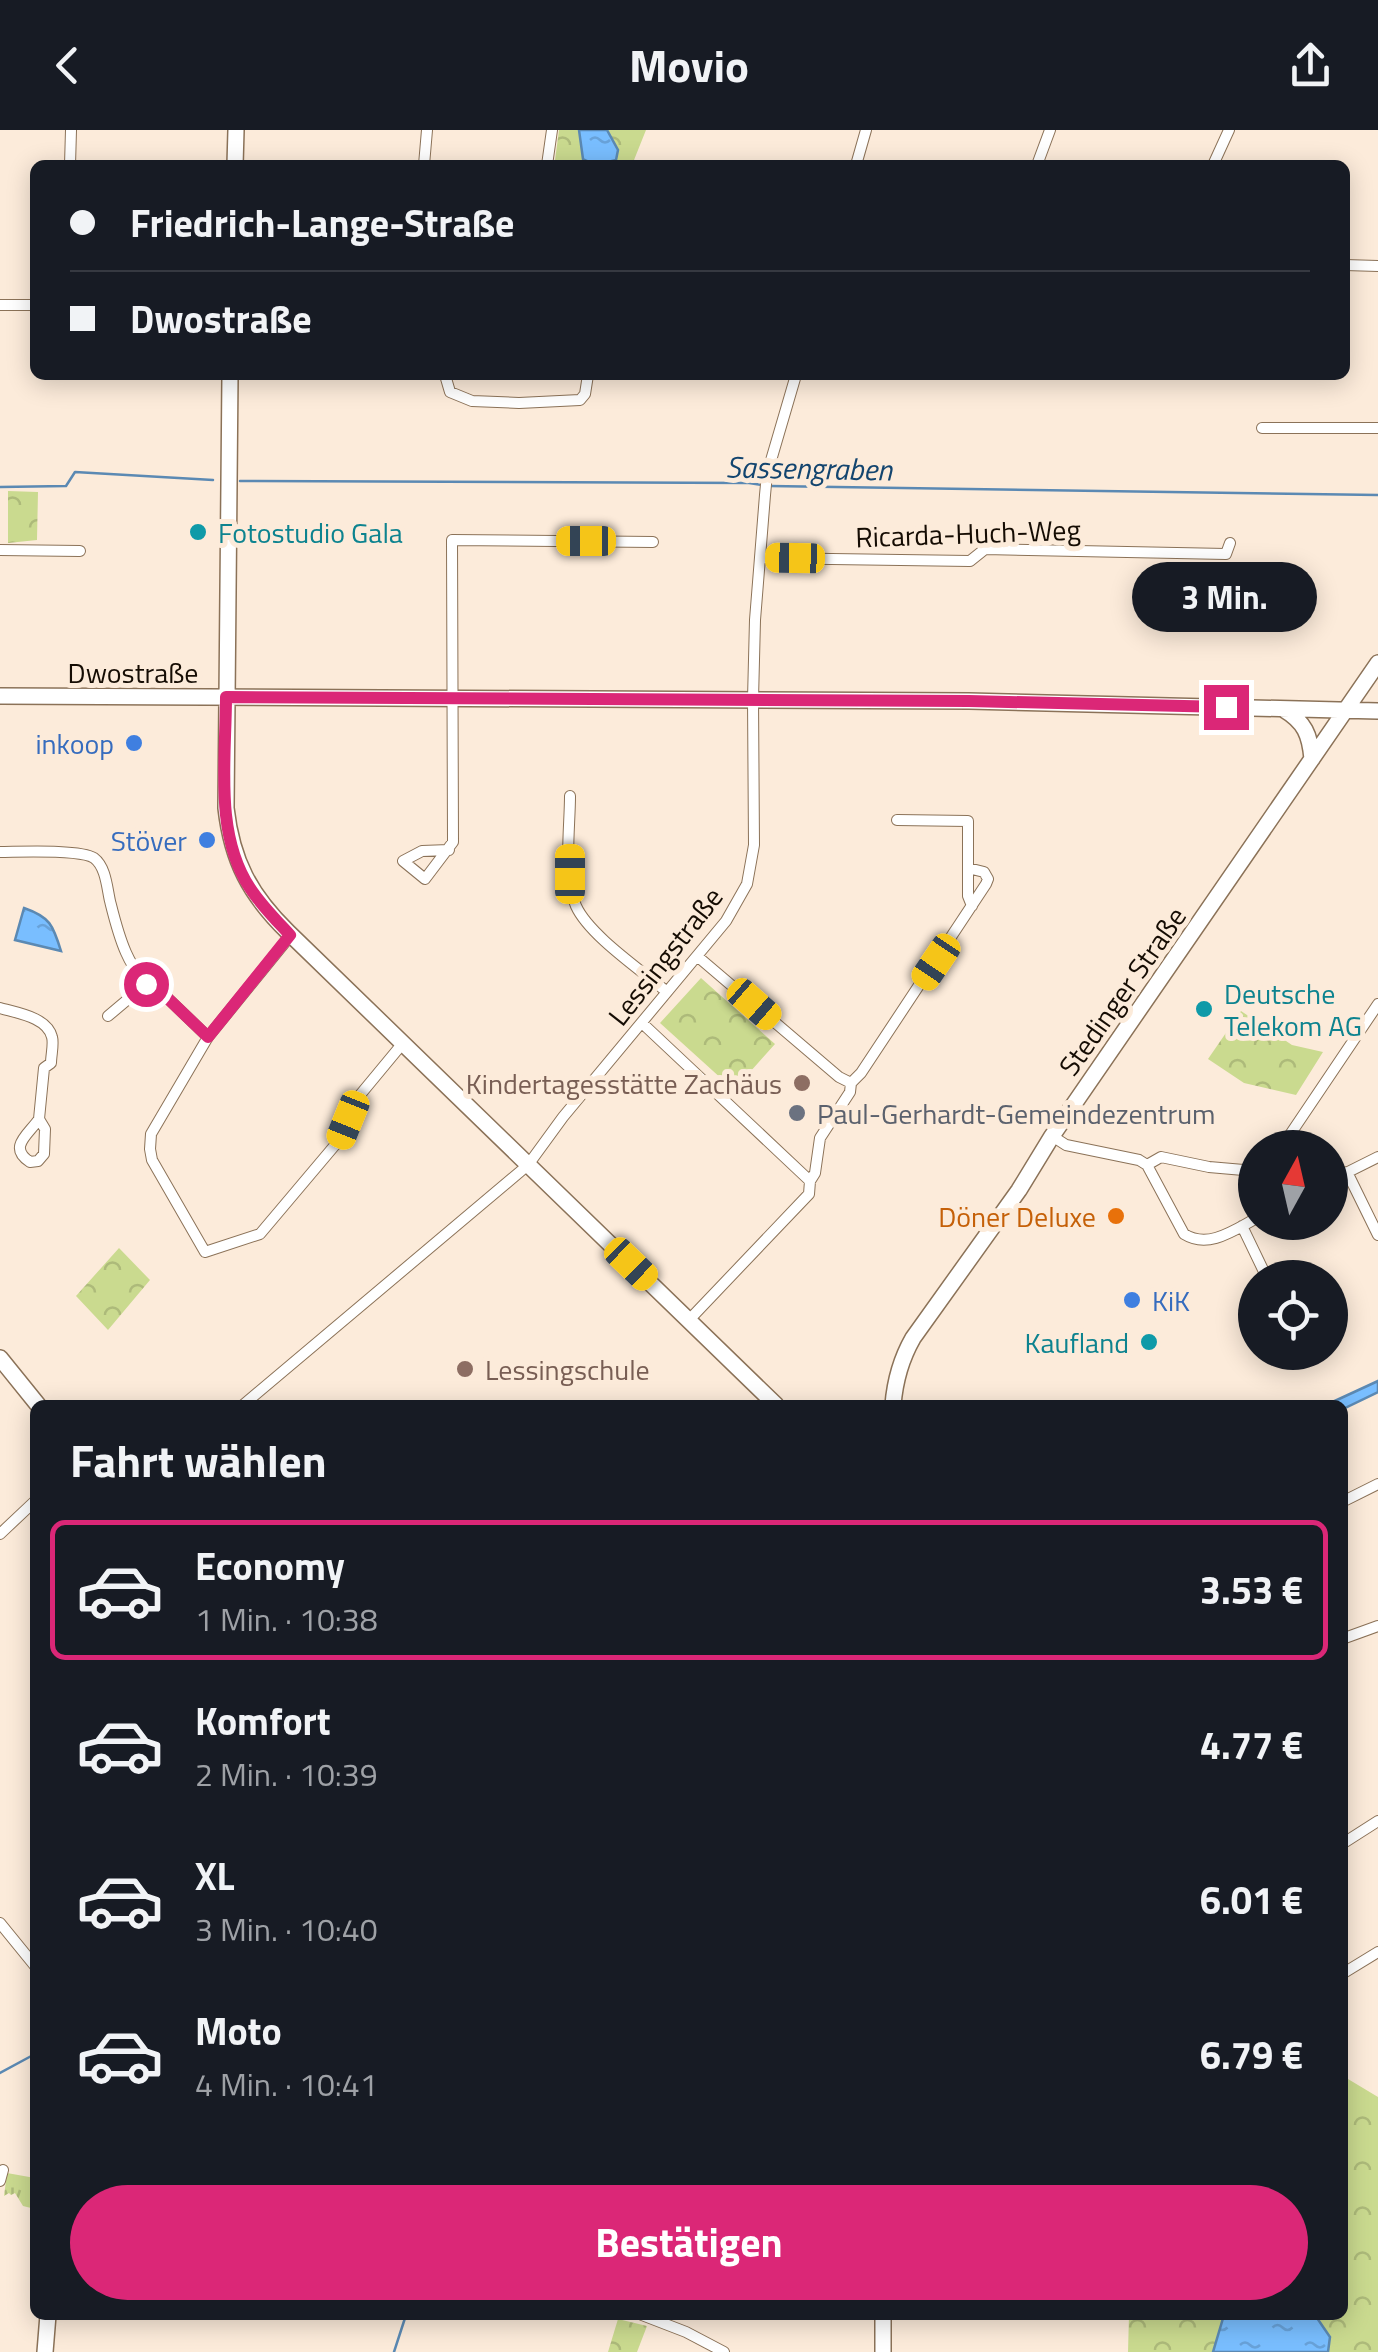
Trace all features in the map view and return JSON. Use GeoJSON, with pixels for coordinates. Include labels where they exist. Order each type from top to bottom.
{"type":"FeatureCollection","features":[{"type":"Feature","properties":{"kind":"street"},"geometry":{"type":"LineString","coordinates":[[70,160],[71,130]]}},
{"type":"Feature","properties":{"kind":"street"},"geometry":{"type":"LineString","coordinates":[[235,160],[236,130]]}},
{"type":"Feature","properties":{"kind":"street"},"geometry":{"type":"LineString","coordinates":[[425,160],[428,130]]}},
{"type":"Feature","properties":{"kind":"street"},"geometry":{"type":"LineString","coordinates":[[547,160],[552,130]]}},
{"type":"Feature","properties":{"kind":"street"},"geometry":{"type":"LineString","coordinates":[[857,160],[866,130]]}},
{"type":"Feature","properties":{"kind":"street"},"geometry":{"type":"LineString","coordinates":[[1039,160],[1050,130]]}},
{"type":"Feature","properties":{"kind":"street"},"geometry":{"type":"LineString","coordinates":[[1215,160],[1230,130]]}},
{"type":"Feature","properties":{"kind":"street"},"geometry":{"type":"LineString","coordinates":[[1350,265],[1378,266]]}},
{"type":"Feature","properties":{"kind":"street"},"geometry":{"type":"LineString","coordinates":[[0,305],[30,305]]}},
{"type":"Feature","properties":{"kind":"street"},"geometry":{"type":"LineString","coordinates":[[230,380],[226,808],[233,849],[248,886],[290,935],[771,1400]]}},
{"type":"Feature","properties":{"kind":"street"},"geometry":{"type":"LineString","coordinates":[[446,380],[450,392],[472,401],[518,402],[580,400],[586,394],[587,380]]}},
{"type":"Feature","properties":{"kind":"street","name":"Lessingstraße"},"geometry":{"type":"LineString","coordinates":[[249,1400],[528,1165],[563,1117],[726,921],[747,884],[754,844],[754,624],[765,495],[767,474],[795,380]]}},
{"type":"Feature","properties":{"kind":"street"},"geometry":{"type":"LineString","coordinates":[[1262,428],[1378,428]]}},
{"type":"Feature","properties":{"kind":"street"},"geometry":{"type":"LineString","coordinates":[[448,850],[453,842],[452,540],[652,542]]}},
{"type":"Feature","properties":{"kind":"street","name":"Ricarda-Huch-Weg"},"geometry":{"type":"LineString","coordinates":[[760,558],[970,560],[985,549],[1226,554],[1230,543]]}},
{"type":"Feature","properties":{"kind":"street"},"geometry":{"type":"LineString","coordinates":[[0,550],[80,551]]}},
{"type":"Feature","properties":{"kind":"street"},"geometry":{"type":"LineString","coordinates":[[1376,666],[1378,689]]}},
{"type":"Feature","properties":{"kind":"street","name":"Stedinger Straße"},"geometry":{"type":"LineString","coordinates":[[893,1400],[900,1366],[914,1338],[1376,666]]}},
{"type":"Feature","properties":{"kind":"street","name":"Dwostraße"},"geometry":{"type":"LineString","coordinates":[[0,696],[752,699],[1378,710]]}},
{"type":"Feature","properties":{"kind":"street"},"geometry":{"type":"LineString","coordinates":[[1282,708],[1306,727],[1312,758]]}},
{"type":"Feature","properties":{"kind":"street"},"geometry":{"type":"LineString","coordinates":[[570,796],[570,874],[575,903],[587,924],[667,992]]}},
{"type":"Feature","properties":{"kind":"street"},"geometry":{"type":"LineString","coordinates":[[897,820],[968,822],[968,896],[972,906]]}},
{"type":"Feature","properties":{"kind":"street"},"geometry":{"type":"LineString","coordinates":[[0,852],[79,853],[93,858],[102,868],[130,961],[146,984],[157,988],[208,1037]]}},
{"type":"Feature","properties":{"kind":"street"},"geometry":{"type":"LineString","coordinates":[[689,1320],[809,1194],[820,1138],[850,1092],[851,1083],[988,879],[984,872],[968,868]]}},
{"type":"Feature","properties":{"kind":"street"},"geometry":{"type":"LineString","coordinates":[[290,935],[208,1037],[151,1134],[152,1160],[205,1252],[260,1234],[340,1138],[355,1100],[403,1044]]}},
{"type":"Feature","properties":{"kind":"street"},"geometry":{"type":"LineString","coordinates":[[697,956],[839,1078],[851,1083]]}},
{"type":"Feature","properties":{"kind":"street"},"geometry":{"type":"LineString","coordinates":[[108,1016],[146,984]]}},
{"type":"Feature","properties":{"kind":"street"},"geometry":{"type":"LineString","coordinates":[[1293,1130],[1378,1004]]}},
{"type":"Feature","properties":{"kind":"street"},"geometry":{"type":"LineString","coordinates":[[0,1008],[38,1020],[52,1038],[51,1063],[44,1068],[39,1120]]}},
{"type":"Feature","properties":{"kind":"street"},"geometry":{"type":"LineString","coordinates":[[642,1023],[810,1181]]}},
{"type":"Feature","properties":{"kind":"street"},"geometry":{"type":"LineString","coordinates":[[1052,1136],[1066,1145],[1147,1164],[1184,1234],[1194,1240],[1215,1239],[1238,1228]]}},
{"type":"Feature","properties":{"kind":"street"},"geometry":{"type":"LineString","coordinates":[[1147,1164],[1161,1157],[1238,1170]]}},
{"type":"Feature","properties":{"kind":"street"},"geometry":{"type":"LineString","coordinates":[[1378,1157],[1348,1172],[1378,1235]]}},
{"type":"Feature","properties":{"kind":"street"},"geometry":{"type":"LineString","coordinates":[[0,1358],[34,1400]]}},
{"type":"Feature","properties":{"kind":"street"},"geometry":{"type":"LineString","coordinates":[[1348,1499],[1378,1484]]}},
{"type":"Feature","properties":{"kind":"street"},"geometry":{"type":"LineString","coordinates":[[0,1534],[30,1506]]}},
{"type":"Feature","properties":{"kind":"street"},"geometry":{"type":"LineString","coordinates":[[1348,1637],[1378,1626]]}},
{"type":"Feature","properties":{"kind":"street"},"geometry":{"type":"LineString","coordinates":[[1348,1840],[1378,1821]]}},
{"type":"Feature","properties":{"kind":"street"},"geometry":{"type":"LineString","coordinates":[[0,1923],[30,1960]]}},
{"type":"Feature","properties":{"kind":"street"},"geometry":{"type":"LineString","coordinates":[[1348,1970],[1378,1952]]}},
{"type":"Feature","properties":{"kind":"street"},"geometry":{"type":"LineString","coordinates":[[46,2352],[48,2320]]}},
{"type":"Feature","properties":{"kind":"street"},"geometry":{"type":"LineString","coordinates":[[655,2320],[724,2352]]}},
{"type":"Feature","properties":{"kind":"street"},"geometry":{"type":"LineString","coordinates":[[883,2352],[884,2320]]}},
{"type":"Feature","properties":{"kind":"green space"},"geometry":{"type":"Polygon","coordinates":[[[559,130],[646,130],[634,160],[555,160],[559,130]]]}},
{"type":"Feature","properties":{"kind":"green space"},"geometry":{"type":"Polygon","coordinates":[[[8,491],[38,492],[37,540],[8,543],[8,491]]]}},
{"type":"Feature","properties":{"kind":"green space"},"geometry":{"type":"Polygon","coordinates":[[[701,978],[775,1044],[734,1090],[660,1023],[701,978]]]}},
{"type":"Feature","properties":{"kind":"green space"},"geometry":{"type":"Polygon","coordinates":[[[1241,1011],[1292,1045],[1323,1052],[1296,1095],[1244,1083],[1208,1059],[1241,1011]]]}},
{"type":"Feature","properties":{"kind":"green space"},"geometry":{"type":"Polygon","coordinates":[[[119,1248],[150,1280],[108,1330],[76,1296],[119,1248]]]}},
{"type":"Feature","properties":{"kind":"green space"},"geometry":{"type":"Polygon","coordinates":[[[1348,2079],[1378,2097],[1378,2352],[1128,2352],[1129,2320],[1348,2320],[1348,2079]]]}},
{"type":"Feature","properties":{"kind":"green space"},"geometry":{"type":"Polygon","coordinates":[[[7,2173],[30,2177],[30,2208],[23,2206],[15,2193],[4,2196],[7,2173]]]}},
{"type":"Feature","properties":{"kind":"green space"},"geometry":{"type":"Polygon","coordinates":[[[618,2320],[647,2326],[637,2352],[608,2352],[618,2320]]]}},
{"type":"Feature","properties":{"kind":"water"},"geometry":{"type":"Polygon","coordinates":[[[579,130],[607,130],[618,150],[616,160],[583,159],[579,130]]]}},
{"type":"Feature","properties":{"kind":"water"},"geometry":{"type":"Polygon","coordinates":[[[24,908],[49,923],[61,951],[15,940],[24,908]]]}},
{"type":"Feature","properties":{"kind":"water"},"geometry":{"type":"Polygon","coordinates":[[[1378,1381],[1378,1392],[1348,1407],[1348,1400],[1337,1400],[1378,1381]]]}},
{"type":"Feature","properties":{"kind":"water"},"geometry":{"type":"Polygon","coordinates":[[[1223,2320],[1318,2320],[1330,2337],[1328,2352],[1213,2352],[1223,2320]]]}},
{"type":"Feature","properties":{"kind":"waterway","name":"Sassengraben"},"geometry":{"type":"LineString","coordinates":[[0,487],[66,486],[75,472],[213,480]]}},
{"type":"Feature","properties":{"kind":"waterway","name":"Sassengraben"},"geometry":{"type":"LineString","coordinates":[[240,481],[762,485]]}},
{"type":"Feature","properties":{"kind":"waterway","name":"Sassengraben"},"geometry":{"type":"LineString","coordinates":[[770,486],[1378,495]]}},
{"type":"Feature","properties":{"kind":"waterway"},"geometry":{"type":"LineString","coordinates":[[0,2073],[30,2057]]}},
{"type":"Feature","properties":{"kind":"waterway"},"geometry":{"type":"LineString","coordinates":[[394,2352],[404,2320]]}},
{"type":"Feature","properties":{"kind":"place","name":"Fotostudio Gala"},"geometry":{"type":"Point","coordinates":[198,532]}},
{"type":"Feature","properties":{"kind":"place","name":"inkoop"},"geometry":{"type":"Point","coordinates":[134,743]}},
{"type":"Feature","properties":{"kind":"place","name":"Stöver"},"geometry":{"type":"Point","coordinates":[207,840]}},
{"type":"Feature","properties":{"kind":"place","name":"Deutsche Telekom AG"},"geometry":{"type":"Point","coordinates":[1204,1009]}},
{"type":"Feature","properties":{"kind":"place","name":"Kindertagesstätte Zachäus"},"geometry":{"type":"Point","coordinates":[802,1083]}},
{"type":"Feature","properties":{"kind":"place","name":"Paul-Gerhardt-Gemeindezentrum"},"geometry":{"type":"Point","coordinates":[797,1113]}},
{"type":"Feature","properties":{"kind":"place","name":"Döner Deluxe"},"geometry":{"type":"Point","coordinates":[1116,1216]}},
{"type":"Feature","properties":{"kind":"place","name":"KiK"},"geometry":{"type":"Point","coordinates":[1132,1300]}},
{"type":"Feature","properties":{"kind":"place","name":"Kaufland"},"geometry":{"type":"Point","coordinates":[1149,1342]}},
{"type":"Feature","properties":{"kind":"place","name":"Lessingschule"},"geometry":{"type":"Point","coordinates":[465,1369]}},
{"type":"Feature","properties":{"kind":"route"},"geometry":{"type":"LineString","coordinates":[[146,984],[157,988],[208,1037],[290,935],[248,886],[233,849],[226,808],[226,697],[969,701],[1226,707]]}}]}
